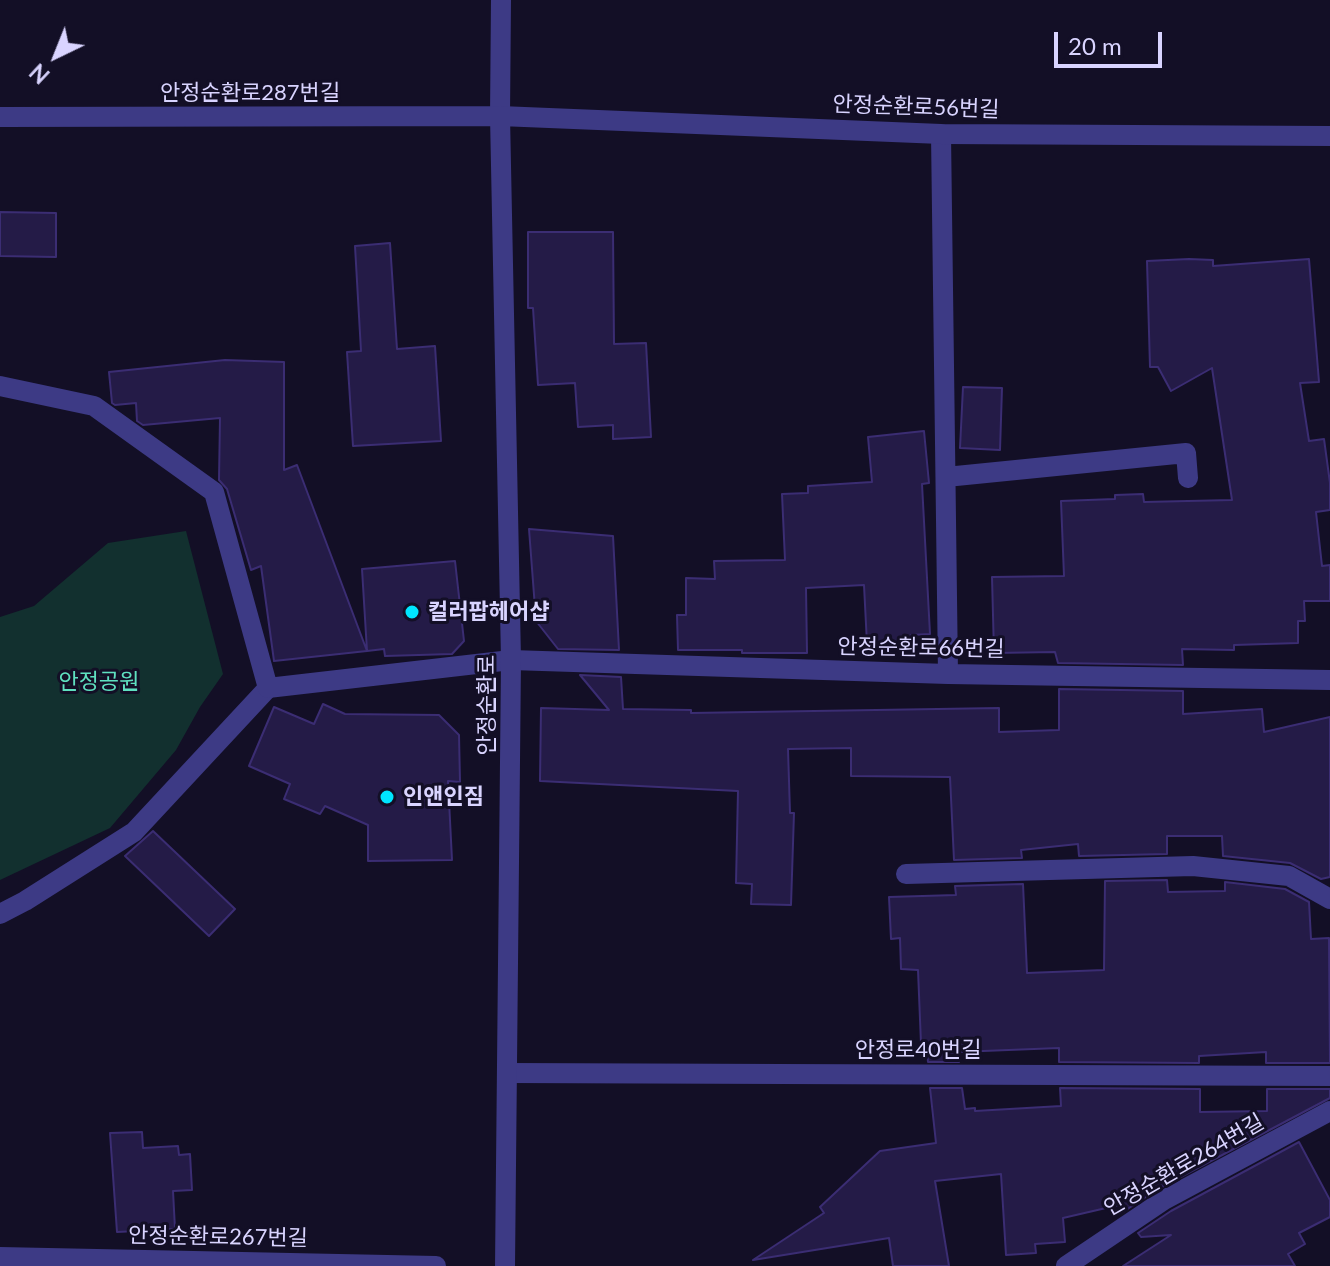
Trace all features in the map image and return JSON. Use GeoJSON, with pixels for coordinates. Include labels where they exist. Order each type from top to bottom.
{"type":"FeatureCollection","features":[{"type":"Feature","properties":{"kind":"street","name":"안정순환로"},"geometry":{"type":"LineString","coordinates":[[501,0],[500,116],[511,660],[505,1266]]}},
{"type":"Feature","properties":{"kind":"street","name":"안정순환로287번길"},"geometry":{"type":"LineString","coordinates":[[0,117],[500,116]]}},
{"type":"Feature","properties":{"kind":"street","name":"안정순환로56번길"},"geometry":{"type":"LineString","coordinates":[[500,116],[941,134],[1330,136]]}},
{"type":"Feature","properties":{"kind":"street"},"geometry":{"type":"LineString","coordinates":[[941,134],[948,674]]}},
{"type":"Feature","properties":{"kind":"street"},"geometry":{"type":"LineString","coordinates":[[0,386],[94,406],[214,492],[268,688],[134,832],[0,914]]}},
{"type":"Feature","properties":{"kind":"street"},"geometry":{"type":"LineString","coordinates":[[946,477],[1186,453],[1188,478]]}},
{"type":"Feature","properties":{"kind":"street","name":"안정순환로66번길"},"geometry":{"type":"LineString","coordinates":[[268,688],[511,660],[948,674],[1330,680]]}},
{"type":"Feature","properties":{"kind":"street"},"geometry":{"type":"LineString","coordinates":[[906,874],[1193,866],[1289,876],[1330,899]]}},
{"type":"Feature","properties":{"kind":"street","name":"안정로40번길"},"geometry":{"type":"LineString","coordinates":[[507,1073],[1330,1076]]}},
{"type":"Feature","properties":{"kind":"street","name":"안정순환로264번길"},"geometry":{"type":"LineString","coordinates":[[1066,1266],[1164,1200],[1330,1111]]}},
{"type":"Feature","properties":{"kind":"street","name":"안정순환로267번길"},"geometry":{"type":"LineString","coordinates":[[0,1257],[436,1266]]}},
{"type":"Feature","properties":{"kind":"green space","name":"안정공원"},"geometry":{"type":"Polygon","coordinates":[[[186,531],[223,674],[176,750],[110,828],[0,880],[0,617],[34,606],[108,543],[186,531]]]}},
{"type":"Feature","properties":{"kind":"building"},"geometry":{"type":"Polygon","coordinates":[[[0,212],[56,213],[56,257],[0,256],[0,212]]]}},
{"type":"Feature","properties":{"kind":"building"},"geometry":{"type":"Polygon","coordinates":[[[528,232],[613,232],[614,344],[646,343],[651,437],[613,439],[613,425],[578,427],[575,383],[538,385],[533,308],[528,308],[528,232]]]}},
{"type":"Feature","properties":{"kind":"building"},"geometry":{"type":"Polygon","coordinates":[[[390,243],[397,349],[435,346],[441,441],[353,446],[347,352],[361,351],[355,246],[390,243]]]}},
{"type":"Feature","properties":{"kind":"building"},"geometry":{"type":"Polygon","coordinates":[[[1309,259],[1319,382],[1300,383],[1309,441],[1324,439],[1330,510],[1316,512],[1322,566],[1330,565],[1330,601],[1304,601],[1305,621],[1298,621],[1298,643],[1234,645],[1234,650],[1182,649],[1183,665],[1058,663],[1055,652],[994,653],[992,577],[1064,576],[1061,501],[1115,499],[1115,495],[1143,494],[1144,502],[1232,500],[1212,368],[1171,391],[1158,367],[1150,367],[1147,261],[1213,260],[1213,266],[1309,259]]]}},
{"type":"Feature","properties":{"kind":"building"},"geometry":{"type":"Polygon","coordinates":[[[225,360],[284,362],[284,470],[297,465],[367,651],[274,661],[261,566],[251,570],[227,489],[219,480],[220,418],[143,425],[137,421],[136,403],[112,403],[109,372],[225,360]]]}},
{"type":"Feature","properties":{"kind":"building"},"geometry":{"type":"Polygon","coordinates":[[[963,387],[1002,388],[1000,450],[960,448],[963,387]]]}},
{"type":"Feature","properties":{"kind":"building"},"geometry":{"type":"Polygon","coordinates":[[[924,431],[929,483],[922,484],[930,634],[911,635],[911,643],[867,644],[864,585],[806,588],[807,653],[678,650],[677,615],[686,615],[686,578],[715,579],[714,561],[785,560],[782,494],[808,493],[808,486],[872,482],[868,437],[924,431]]]}},
{"type":"Feature","properties":{"kind":"building"},"geometry":{"type":"Polygon","coordinates":[[[529,529],[613,536],[619,650],[558,649],[536,621],[529,529]]]}},
{"type":"Feature","properties":{"kind":"building"},"geometry":{"type":"Polygon","coordinates":[[[455,561],[464,641],[452,654],[385,656],[384,649],[367,651],[362,569],[455,561]]]}},
{"type":"Feature","properties":{"kind":"building"},"geometry":{"type":"Polygon","coordinates":[[[580,675],[621,677],[623,709],[691,710],[691,713],[999,708],[999,732],[1059,730],[1059,689],[1183,691],[1183,714],[1262,709],[1264,732],[1330,717],[1330,877],[1321,879],[1290,863],[1223,856],[1222,836],[1167,836],[1167,854],[1079,856],[1078,844],[1021,850],[1022,858],[954,860],[950,777],[851,776],[851,748],[788,749],[790,813],[794,813],[791,905],[751,904],[752,884],[736,883],[738,791],[540,781],[541,708],[609,710],[580,675]]]}},
{"type":"Feature","properties":{"kind":"building"},"geometry":{"type":"Polygon","coordinates":[[[323,704],[345,714],[439,715],[459,735],[460,782],[448,781],[452,860],[368,861],[368,825],[325,806],[320,814],[284,799],[290,784],[249,766],[274,707],[314,724],[323,704]]]}},
{"type":"Feature","properties":{"kind":"building"},"geometry":{"type":"Polygon","coordinates":[[[153,831],[235,909],[209,936],[125,856],[153,831]]]}},
{"type":"Feature","properties":{"kind":"building"},"geometry":{"type":"Polygon","coordinates":[[[1167,880],[1168,892],[1225,891],[1225,882],[1285,889],[1309,902],[1311,939],[1329,938],[1330,1063],[1266,1063],[1266,1052],[1199,1056],[1199,1063],[1059,1062],[1059,1048],[958,1052],[959,1062],[928,1062],[926,1044],[921,1044],[918,970],[901,969],[900,938],[891,939],[889,897],[956,895],[955,886],[1023,884],[1027,973],[1104,970],[1105,881],[1167,880]]]}},
{"type":"Feature","properties":{"kind":"building"},"geometry":{"type":"Polygon","coordinates":[[[930,1088],[962,1088],[965,1109],[975,1108],[975,1111],[1061,1106],[1060,1088],[1200,1089],[1200,1112],[1267,1111],[1267,1089],[1330,1089],[1330,1098],[1158,1189],[1123,1212],[1119,1205],[1063,1218],[1065,1242],[1035,1244],[1036,1253],[1006,1255],[1001,1174],[935,1181],[949,1266],[893,1266],[889,1238],[753,1260],[824,1213],[820,1207],[880,1151],[936,1143],[930,1088]]]}},
{"type":"Feature","properties":{"kind":"building"},"geometry":{"type":"Polygon","coordinates":[[[142,1132],[143,1148],[178,1146],[179,1155],[190,1154],[192,1190],[173,1191],[175,1229],[117,1232],[110,1133],[142,1132]]]}},
{"type":"Feature","properties":{"kind":"building"},"geometry":{"type":"Polygon","coordinates":[[[1299,1142],[1330,1200],[1330,1217],[1299,1233],[1305,1244],[1288,1254],[1295,1266],[1123,1266],[1171,1235],[1141,1237],[1138,1233],[1171,1211],[1299,1142]]]}},
{"type":"Feature","properties":{"kind":"place","name":"컬러팝헤어샵"},"geometry":{"type":"Point","coordinates":[412,612]}},
{"type":"Feature","properties":{"kind":"place","name":"인앤인짐"},"geometry":{"type":"Point","coordinates":[387,797]}}]}
